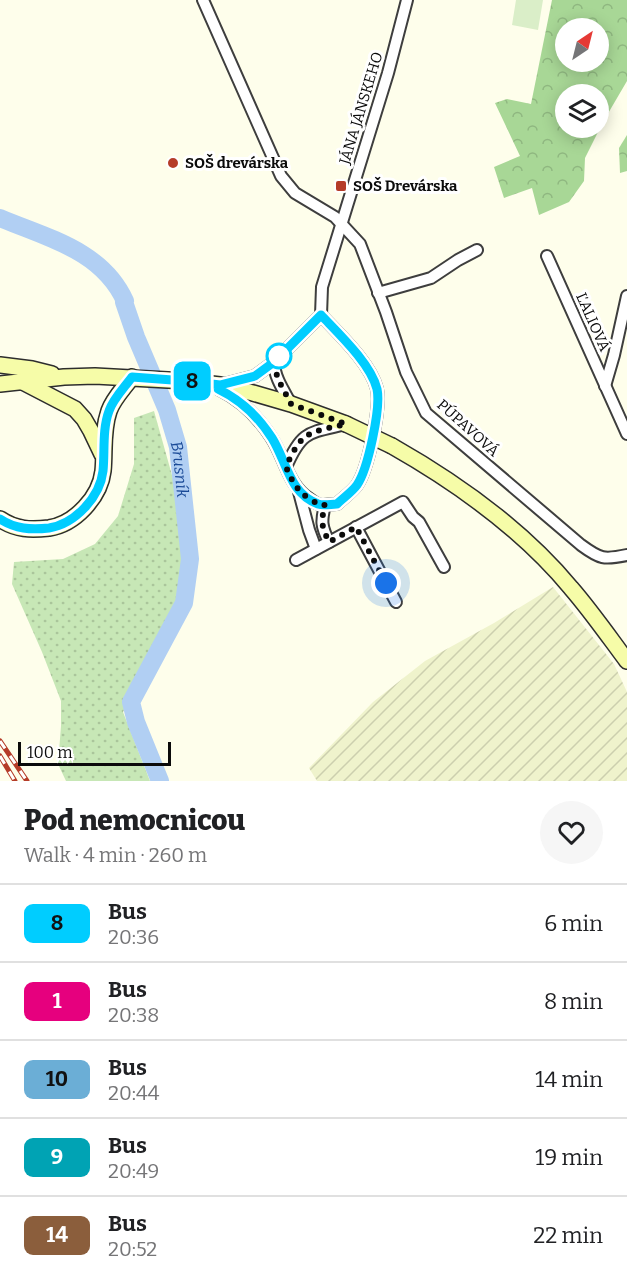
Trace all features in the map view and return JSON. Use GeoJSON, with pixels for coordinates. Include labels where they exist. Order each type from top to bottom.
{"type":"FeatureCollection","features":[{"type":"Feature","properties":{"kind":"main road"},"geometry":{"type":"LineString","coordinates":[[0,364],[64,377]]}},
{"type":"Feature","properties":{"kind":"main road"},"geometry":{"type":"LineString","coordinates":[[0,384],[64,377],[134,377],[213,384],[291,404],[346,424],[425,464],[471,495],[528,543],[571,587],[627,661]]}},
{"type":"Feature","properties":{"kind":"main road"},"geometry":{"type":"LineString","coordinates":[[0,519],[7,524],[31,530],[54,527],[80,513],[99,486],[103,472],[109,409],[134,377]]}},
{"type":"Feature","properties":{"kind":"main road"},"geometry":{"type":"LineString","coordinates":[[21,381],[75,409],[92,431],[103,457]]}},
{"type":"Feature","properties":{"kind":"street","name":"PÚPAVOVÁ"},"geometry":{"type":"LineString","coordinates":[[203,0],[281,176],[295,193],[335,217],[360,244],[406,372],[426,413],[581,545],[607,559],[627,555]]}},
{"type":"Feature","properties":{"kind":"street","name":"JÁNA JÁNSKEHO"},"geometry":{"type":"LineString","coordinates":[[321,315],[322,287],[388,73],[407,0]]}},
{"type":"Feature","properties":{"kind":"street"},"geometry":{"type":"LineString","coordinates":[[378,293],[431,278],[477,250]]}},
{"type":"Feature","properties":{"kind":"street","name":"ĽALIOVÁ"},"geometry":{"type":"LineString","coordinates":[[547,256],[627,434]]}},
{"type":"Feature","properties":{"kind":"street"},"geometry":{"type":"LineString","coordinates":[[605,386],[627,296]]}},
{"type":"Feature","properties":{"kind":"street"},"geometry":{"type":"LineString","coordinates":[[321,315],[352,349],[367,369],[377,389],[378,408],[370,447],[357,484],[337,504],[325,505],[320,505],[296,489],[279,450],[258,418],[245,405],[213,384],[255,376],[274,362],[321,315]]}},
{"type":"Feature","properties":{"kind":"street"},"geometry":{"type":"LineString","coordinates":[[274,362],[274,368],[291,404]]}},
{"type":"Feature","properties":{"kind":"street"},"geometry":{"type":"LineString","coordinates":[[286,467],[293,449],[310,433],[346,424]]}},
{"type":"Feature","properties":{"kind":"street"},"geometry":{"type":"LineString","coordinates":[[299,491],[316,549]]}},
{"type":"Feature","properties":{"kind":"street"},"geometry":{"type":"LineString","coordinates":[[296,560],[403,502],[419,522],[444,567]]}},
{"type":"Feature","properties":{"kind":"street"},"geometry":{"type":"LineString","coordinates":[[325,505],[321,520],[329,542]]}},
{"type":"Feature","properties":{"kind":"street"},"geometry":{"type":"LineString","coordinates":[[356,527],[396,602]]}},
{"type":"Feature","properties":{"kind":"green space"},"geometry":{"type":"Polygon","coordinates":[[[516,0],[543,0],[538,30],[512,25],[516,0]]]}},
{"type":"Feature","properties":{"kind":"green space"},"geometry":{"type":"Polygon","coordinates":[[[552,0],[627,0],[627,81],[609,112],[609,84],[555,84],[555,138],[595,138],[585,158],[584,181],[569,202],[539,215],[532,188],[504,198],[494,167],[520,156],[495,103],[507,99],[531,104],[552,0]]]}},
{"type":"Feature","properties":{"kind":"green space"},"geometry":{"type":"Polygon","coordinates":[[[627,135],[627,171],[620,173],[619,148],[627,135]]]}},
{"type":"Feature","properties":{"kind":"green space"},"geometry":{"type":"Polygon","coordinates":[[[154,411],[177,493],[185,591],[123,712],[150,781],[66,781],[58,764],[61,701],[12,584],[14,562],[63,559],[95,544],[118,516],[134,464],[134,418],[154,411]]]}},
{"type":"Feature","properties":{"kind":"green space"},"geometry":{"type":"Polygon","coordinates":[[[553,587],[614,664],[627,692],[627,781],[317,781],[309,768],[373,702],[425,661],[553,587]]]}},
{"type":"Feature","properties":{"kind":"waterway","name":"Brusník"},"geometry":{"type":"LineString","coordinates":[[0,218],[72,248],[102,269],[115,284],[125,301],[136,337],[167,410],[178,447],[190,559],[184,603],[131,702],[136,722],[160,781]]}},
{"type":"Feature","properties":{"kind":"railway"},"geometry":{"type":"LineString","coordinates":[[0,741],[27,781]]}},
{"type":"Feature","properties":{"kind":"railway"},"geometry":{"type":"LineString","coordinates":[[0,756],[15,781]]}},
{"type":"Feature","properties":{"kind":"bus line","name":"8"},"geometry":{"type":"LineString","coordinates":[[0,519],[7,524],[31,530],[54,527],[80,513],[99,486],[103,472],[109,409],[132,377],[220,385],[255,376],[274,362],[321,315],[360,359],[377,389],[378,408],[370,447],[357,484],[337,504],[320,505],[305,496],[296,489],[279,450],[258,418],[245,405],[218,389]]}},
{"type":"Feature","properties":{"kind":"place","name":"SOŠ drevárska"},"geometry":{"type":"Point","coordinates":[173,163]}},
{"type":"Feature","properties":{"kind":"place","name":"SOŠ Drevárska"},"geometry":{"type":"Point","coordinates":[341,186]}},
{"type":"Feature","properties":{"kind":"route"},"geometry":{"type":"LineString","coordinates":[[279,356],[283,352],[274,362],[274,368],[291,404],[346,424],[310,433],[293,449],[286,467],[296,489],[320,505],[325,505],[321,520],[329,542],[356,527],[386,583]]}}]}
